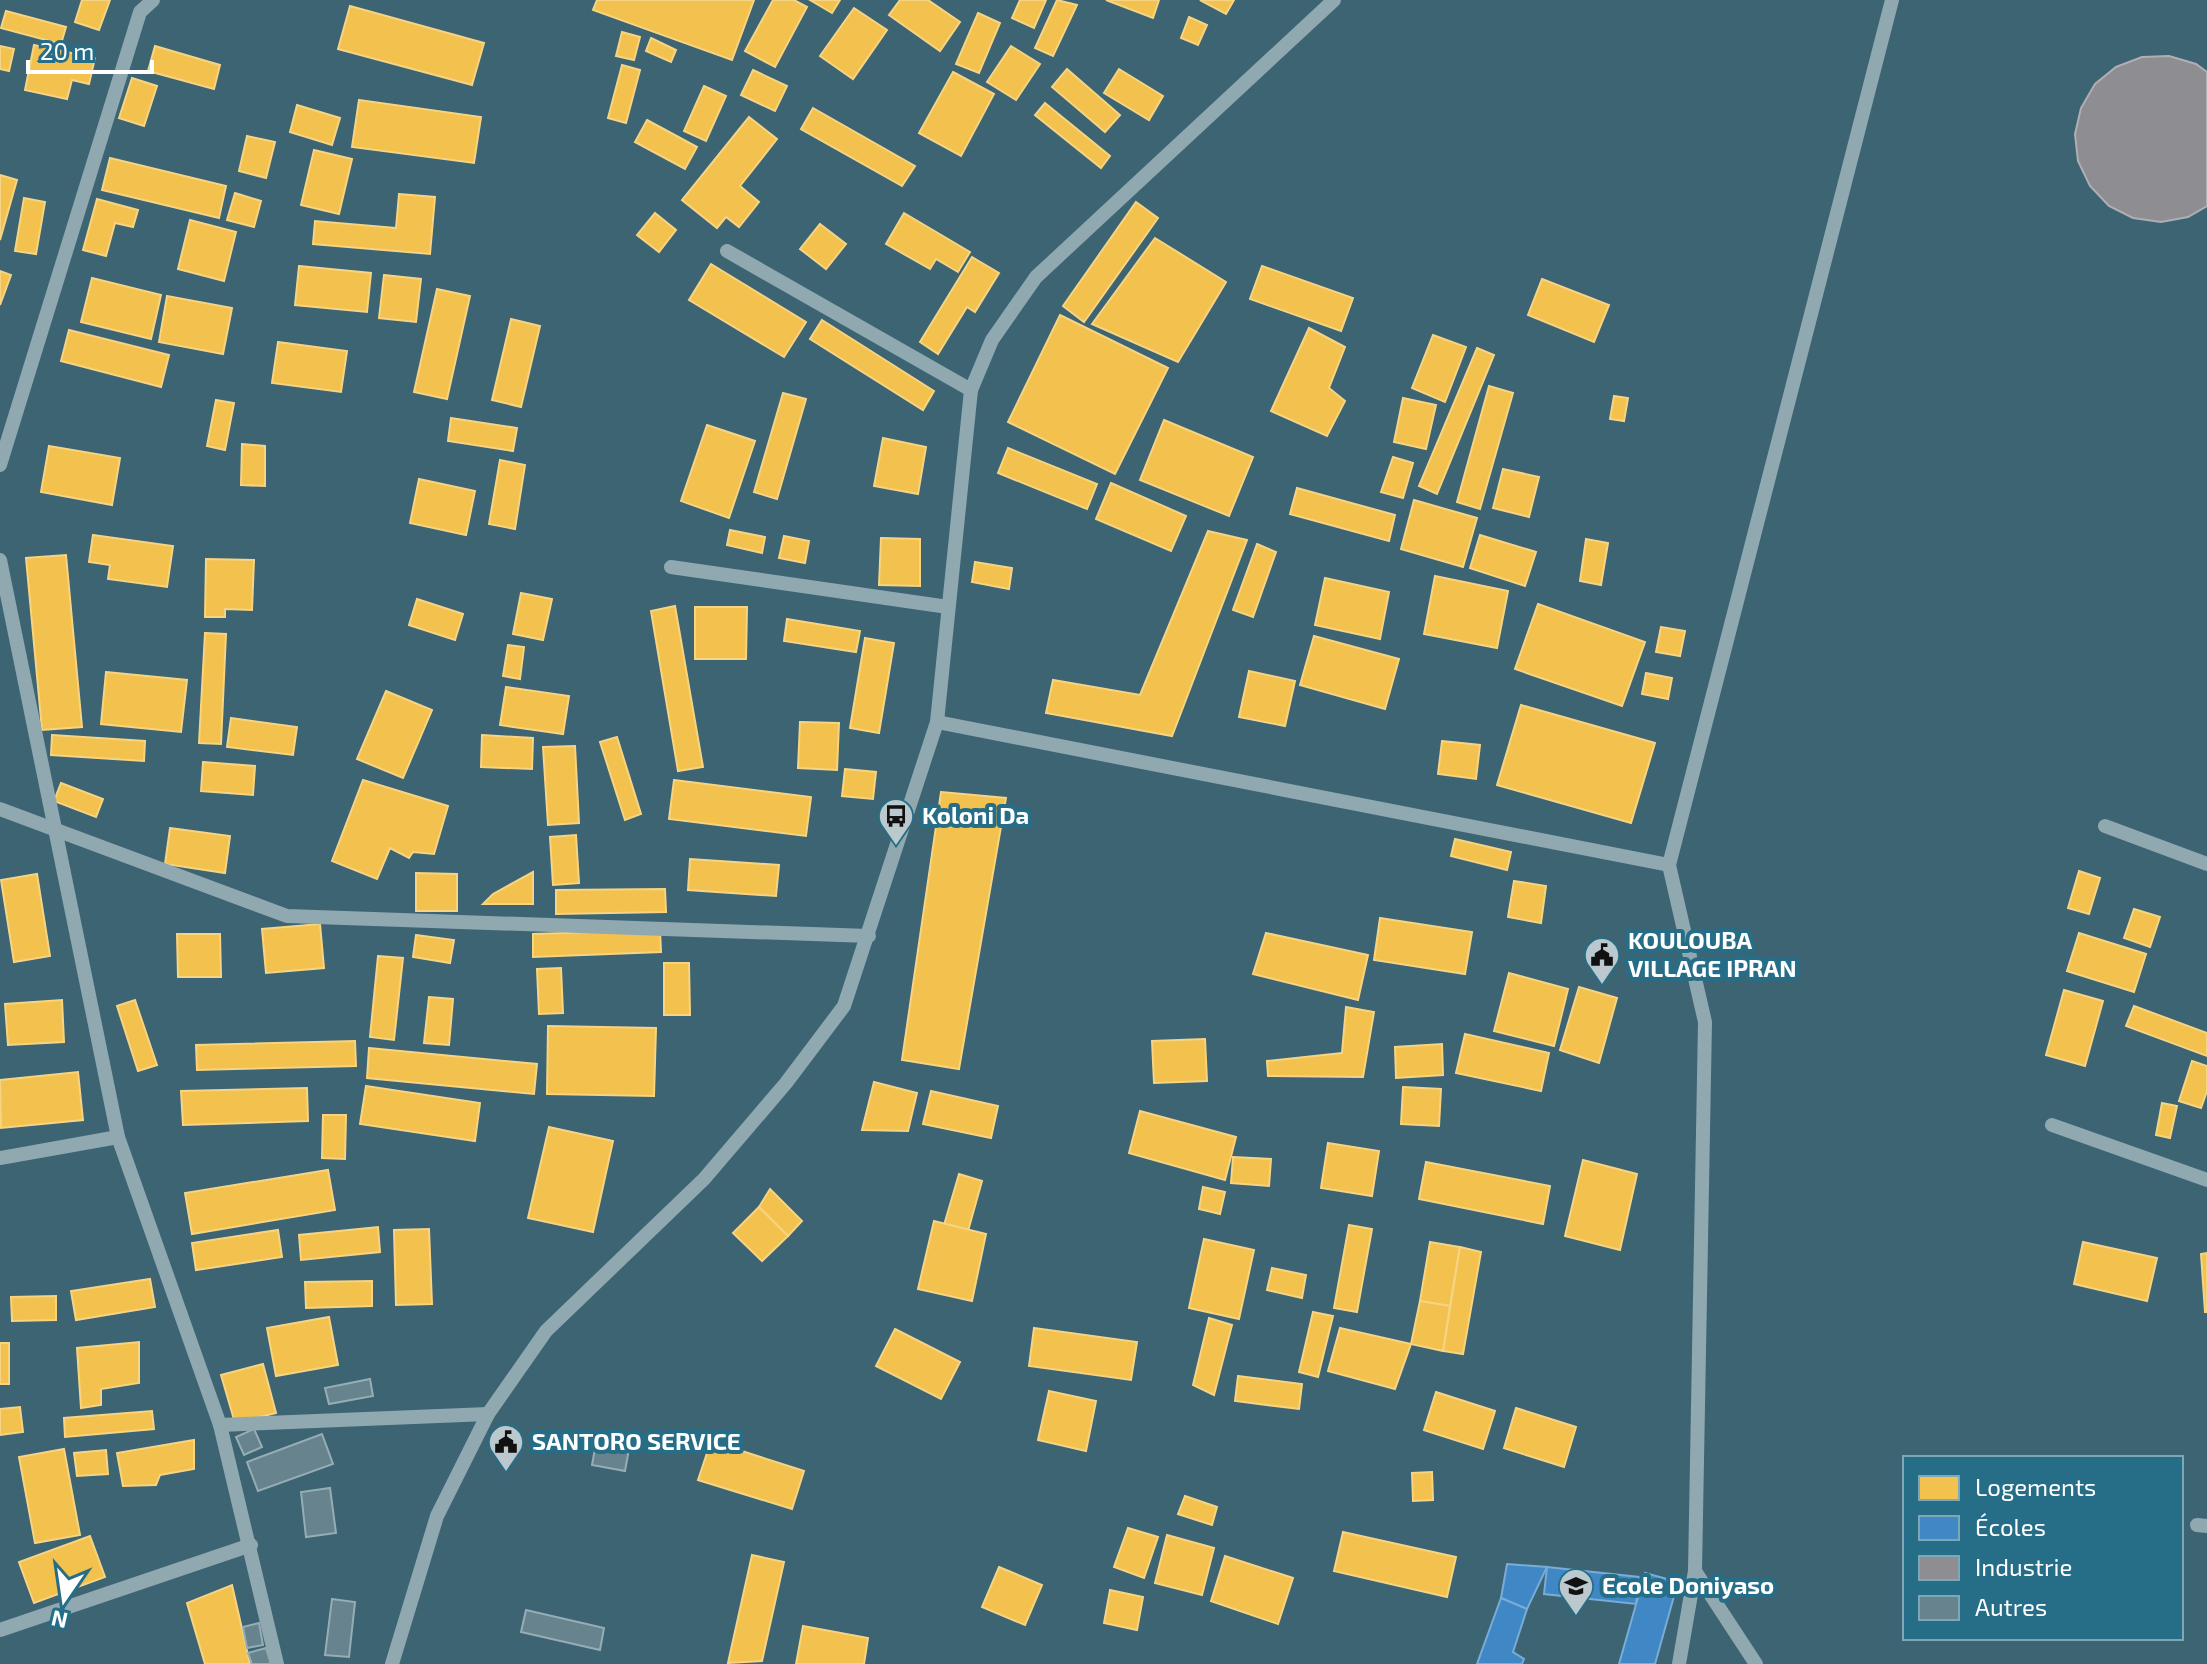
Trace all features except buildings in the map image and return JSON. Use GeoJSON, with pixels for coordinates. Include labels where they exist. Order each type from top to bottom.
{"type":"FeatureCollection","features":[{"type":"Feature","properties":{"kind":"street"},"geometry":{"type":"LineString","coordinates":[[0,465],[140,12],[153,0]]}},
{"type":"Feature","properties":{"kind":"street"},"geometry":{"type":"LineString","coordinates":[[392,1664],[437,1516],[488,1414],[546,1331],[704,1179],[786,1083],[844,1006],[937,722],[971,390],[992,340],[1036,277],[1334,0]]}},
{"type":"Feature","properties":{"kind":"street"},"geometry":{"type":"LineString","coordinates":[[1679,1664],[1695,1571],[1705,1022],[1669,865],[1892,0]]}},
{"type":"Feature","properties":{"kind":"street"},"geometry":{"type":"LineString","coordinates":[[727,251],[971,390]]}},
{"type":"Feature","properties":{"kind":"street"},"geometry":{"type":"LineString","coordinates":[[0,560],[118,1137],[220,1425],[277,1664]]}},
{"type":"Feature","properties":{"kind":"street"},"geometry":{"type":"LineString","coordinates":[[671,567],[948,607]]}},
{"type":"Feature","properties":{"kind":"street"},"geometry":{"type":"LineString","coordinates":[[937,722],[1669,865]]}},
{"type":"Feature","properties":{"kind":"street"},"geometry":{"type":"LineString","coordinates":[[0,809],[287,916],[869,936]]}},
{"type":"Feature","properties":{"kind":"street"},"geometry":{"type":"LineString","coordinates":[[2105,826],[2207,864]]}},
{"type":"Feature","properties":{"kind":"street"},"geometry":{"type":"LineString","coordinates":[[2052,1125],[2207,1180]]}},
{"type":"Feature","properties":{"kind":"street"},"geometry":{"type":"LineString","coordinates":[[0,1158],[118,1137]]}},
{"type":"Feature","properties":{"kind":"street"},"geometry":{"type":"LineString","coordinates":[[220,1425],[488,1414]]}},
{"type":"Feature","properties":{"kind":"street"},"geometry":{"type":"LineString","coordinates":[[0,1630],[251,1545]]}},
{"type":"Feature","properties":{"kind":"street"},"geometry":{"type":"LineString","coordinates":[[1695,1571],[1756,1664]]}},
{"type":"Feature","properties":{"kind":"place","name":"Koloni Da"},"geometry":{"type":"Point","coordinates":[896,847]}},
{"type":"Feature","properties":{"kind":"place","name":"KOULOUBA VILLAGE IPRAN"},"geometry":{"type":"Point","coordinates":[1602,986]}},
{"type":"Feature","properties":{"kind":"place","name":"SANTORO SERVICE"},"geometry":{"type":"Point","coordinates":[506,1473]}},
{"type":"Feature","properties":{"kind":"place","name":"Ecole Doniyaso"},"geometry":{"type":"Point","coordinates":[1576,1617]}}]}
